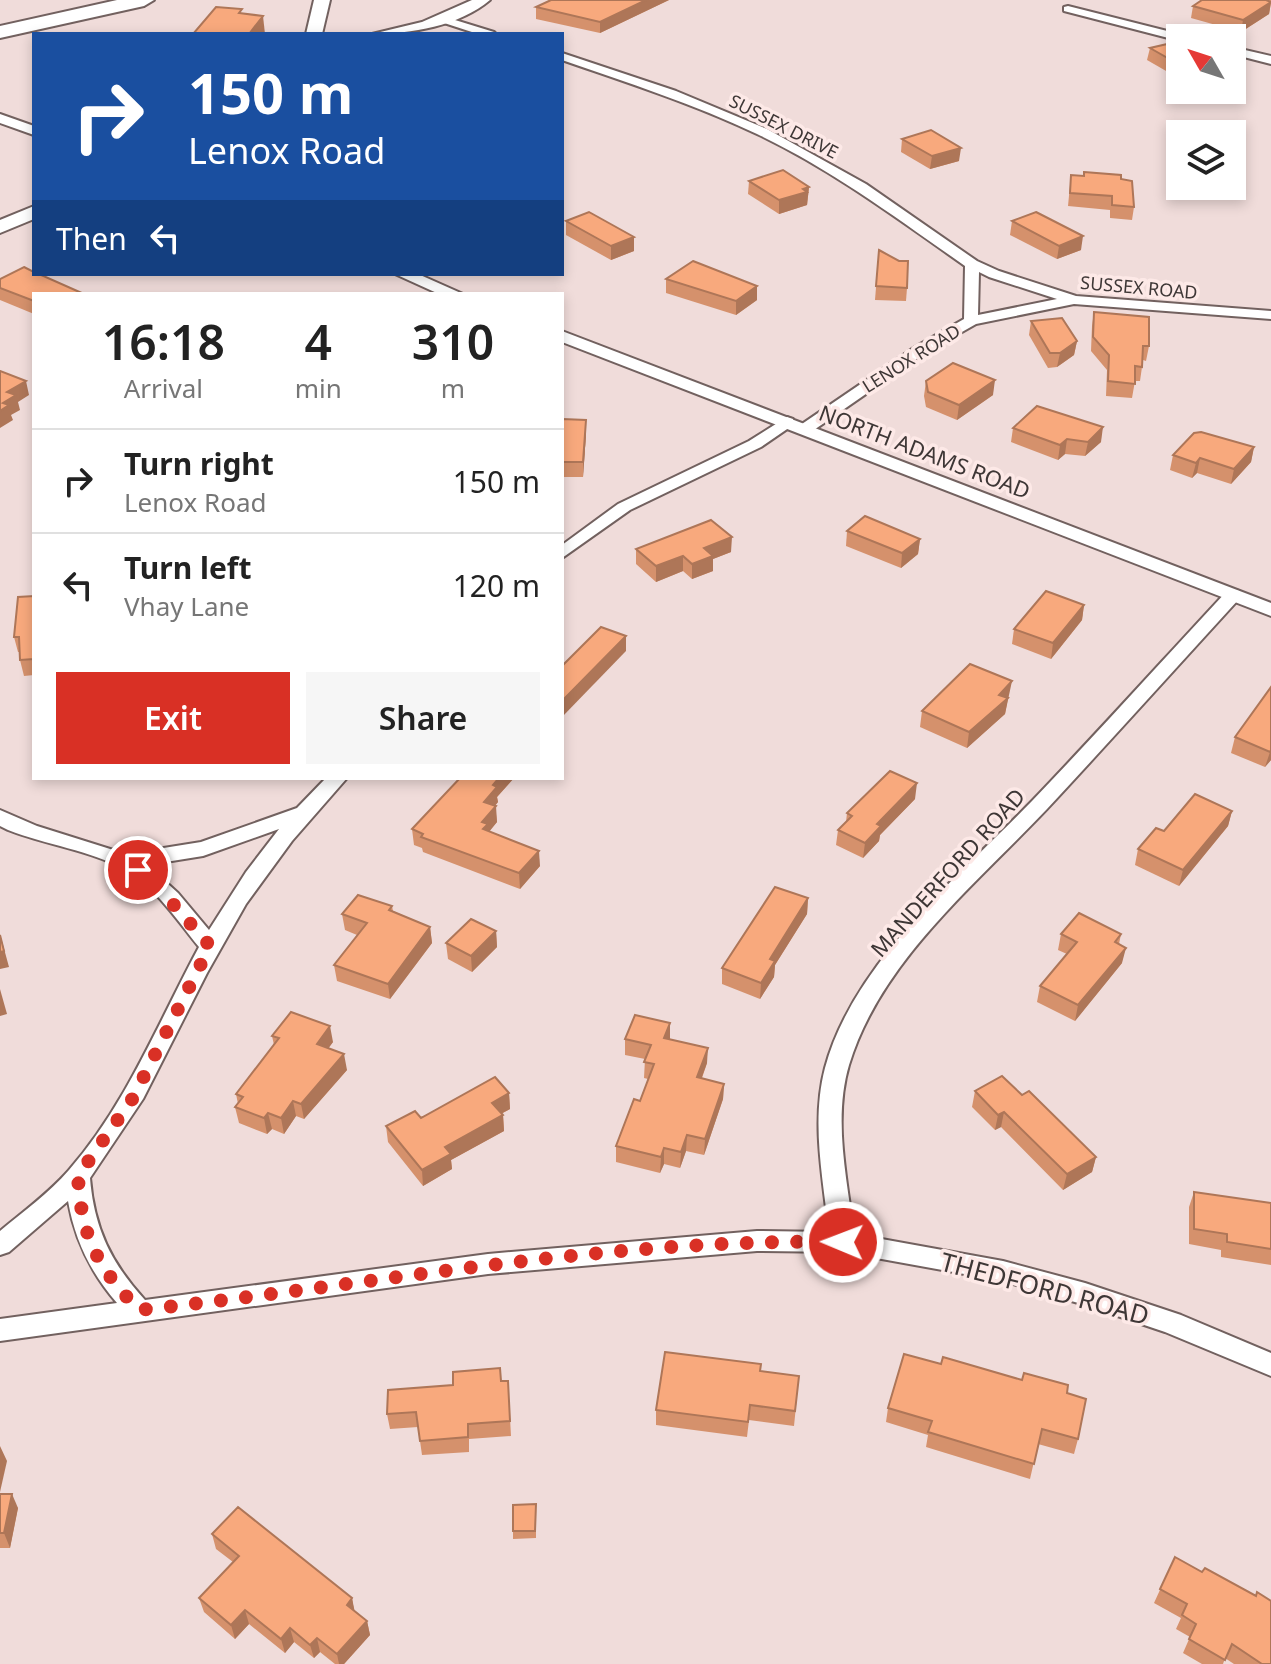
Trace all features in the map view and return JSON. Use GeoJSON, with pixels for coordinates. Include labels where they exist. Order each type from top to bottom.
{"type":"FeatureCollection","features":[{"type":"Feature","properties":{"kind":"highway"},"geometry":{"type":"LineString","coordinates":[[0,12],[56,0]]}},
{"type":"Feature","properties":{"kind":"highway"},"geometry":{"type":"LineString","coordinates":[[0,32],[144,0]]}},
{"type":"Feature","properties":{"kind":"main road"},"geometry":{"type":"LineString","coordinates":[[314,32],[322,0]]}},
{"type":"Feature","properties":{"kind":"main road"},"geometry":{"type":"LineString","coordinates":[[0,227],[32,213]]}},
{"type":"Feature","properties":{"kind":"street"},"geometry":{"type":"LineString","coordinates":[[387,32],[442,19],[483,0]]}},
{"type":"Feature","properties":{"kind":"street"},"geometry":{"type":"LineString","coordinates":[[1068,9],[1166,34]]}},
{"type":"Feature","properties":{"kind":"street"},"geometry":{"type":"LineString","coordinates":[[442,19],[484,32]]}},
{"type":"Feature","properties":{"kind":"street"},"geometry":{"type":"LineString","coordinates":[[1246,54],[1271,60]]}},
{"type":"Feature","properties":{"kind":"street","name":"SUSSEX DRIVE"},"geometry":{"type":"LineString","coordinates":[[564,57],[672,94],[763,132],[861,187],[972,264]]}},
{"type":"Feature","properties":{"kind":"street"},"geometry":{"type":"LineString","coordinates":[[0,118],[32,130]]}},
{"type":"Feature","properties":{"kind":"street"},"geometry":{"type":"LineString","coordinates":[[971,321],[972,264]]}},
{"type":"Feature","properties":{"kind":"street","name":"SUSSEX ROAD"},"geometry":{"type":"LineString","coordinates":[[972,264],[1074,300],[1268,314]]}},
{"type":"Feature","properties":{"kind":"street"},"geometry":{"type":"LineString","coordinates":[[408,276],[449,292]]}},
{"type":"Feature","properties":{"kind":"street","name":"LENOX ROAD"},"geometry":{"type":"LineString","coordinates":[[564,551],[598,524],[636,500],[796,426],[971,321],[1074,300]]}},
{"type":"Feature","properties":{"kind":"street","name":"NORTH ADAMS ROAD"},"geometry":{"type":"LineString","coordinates":[[564,337],[1271,610]]}},
{"type":"Feature","properties":{"kind":"street","name":"MANDERFORD ROAD"},"geometry":{"type":"LineString","coordinates":[[843,1242],[834,1168],[832,1108],[837,1068],[863,1010],[934,915],[1233,595]]}},
{"type":"Feature","properties":{"kind":"street"},"geometry":{"type":"LineString","coordinates":[[0,1245],[78,1176],[133,1098],[210,946],[264,861],[301,814],[335,780]]}},
{"type":"Feature","properties":{"kind":"street"},"geometry":{"type":"LineString","coordinates":[[124,861],[203,849],[301,814]]}},
{"type":"Feature","properties":{"kind":"street"},"geometry":{"type":"LineString","coordinates":[[0,817],[26,830],[124,861],[151,879],[210,946]]}},
{"type":"Feature","properties":{"kind":"street"},"geometry":{"type":"LineString","coordinates":[[78,1176],[83,1224],[90,1246],[116,1286],[139,1310]]}},
{"type":"Feature","properties":{"kind":"street","name":"THEDFORD ROAD"},"geometry":{"type":"LineString","coordinates":[[0,1330],[593,1253],[757,1241],[843,1242],[1003,1271],[1085,1294],[1172,1323],[1271,1365]]}},
{"type":"Feature","properties":{"kind":"building"},"geometry":{"type":"Polygon","coordinates":[[[551,0],[646,0],[600,22],[536,7],[551,0]]]}},
{"type":"Feature","properties":{"kind":"building"},"geometry":{"type":"Polygon","coordinates":[[[1202,0],[1271,2],[1243,20],[1193,6],[1202,0]]]}},
{"type":"Feature","properties":{"kind":"building"},"geometry":{"type":"Polygon","coordinates":[[[216,7],[242,9],[239,13],[263,16],[251,32],[195,32],[216,7]]]}},
{"type":"Feature","properties":{"kind":"building"},"geometry":{"type":"Polygon","coordinates":[[[1166,44],[1166,57],[1150,48],[1166,44]]]}},
{"type":"Feature","properties":{"kind":"building"},"geometry":{"type":"Polygon","coordinates":[[[931,130],[961,148],[932,156],[902,139],[931,130]]]}},
{"type":"Feature","properties":{"kind":"building"},"geometry":{"type":"Polygon","coordinates":[[[783,170],[809,187],[803,189],[807,192],[779,200],[749,181],[783,170]]]}},
{"type":"Feature","properties":{"kind":"building"},"geometry":{"type":"Polygon","coordinates":[[[1084,172],[1121,175],[1121,179],[1132,181],[1134,207],[1112,205],[1112,196],[1070,193],[1071,175],[1084,176],[1084,172]]]}},
{"type":"Feature","properties":{"kind":"building"},"geometry":{"type":"Polygon","coordinates":[[[589,212],[634,237],[611,246],[566,221],[589,212]]]}},
{"type":"Feature","properties":{"kind":"building"},"geometry":{"type":"Polygon","coordinates":[[[1036,212],[1083,236],[1059,246],[1012,221],[1036,212]]]}},
{"type":"Feature","properties":{"kind":"building"},"geometry":{"type":"Polygon","coordinates":[[[879,250],[899,261],[908,261],[907,288],[876,286],[879,250]]]}},
{"type":"Feature","properties":{"kind":"building"},"geometry":{"type":"Polygon","coordinates":[[[693,261],[757,286],[736,301],[666,279],[693,261]]]}},
{"type":"Feature","properties":{"kind":"building"},"geometry":{"type":"Polygon","coordinates":[[[24,267],[32,271],[32,276],[44,276],[80,292],[32,292],[32,300],[0,288],[0,279],[24,267]]]}},
{"type":"Feature","properties":{"kind":"building"},"geometry":{"type":"Polygon","coordinates":[[[1094,312],[1149,317],[1149,346],[1143,346],[1142,367],[1135,366],[1135,384],[1108,381],[1109,355],[1093,337],[1094,312]]]}},
{"type":"Feature","properties":{"kind":"building"},"geometry":{"type":"Polygon","coordinates":[[[1062,318],[1077,341],[1060,353],[1050,353],[1031,321],[1062,318]]]}},
{"type":"Feature","properties":{"kind":"building"},"geometry":{"type":"Polygon","coordinates":[[[953,363],[995,380],[959,405],[928,392],[926,381],[953,363]]]}},
{"type":"Feature","properties":{"kind":"building"},"geometry":{"type":"Polygon","coordinates":[[[0,371],[26,381],[7,392],[16,395],[3,403],[9,405],[0,411],[0,371]]]}},
{"type":"Feature","properties":{"kind":"building"},"geometry":{"type":"Polygon","coordinates":[[[1037,406],[1103,427],[1088,442],[1067,439],[1060,445],[1013,428],[1037,406]]]}},
{"type":"Feature","properties":{"kind":"building"},"geometry":{"type":"Polygon","coordinates":[[[564,419],[586,420],[583,462],[564,462],[564,419]]]}},
{"type":"Feature","properties":{"kind":"building"},"geometry":{"type":"Polygon","coordinates":[[[1201,432],[1254,447],[1234,469],[1200,458],[1196,463],[1173,455],[1194,433],[1201,432]]]}},
{"type":"Feature","properties":{"kind":"building"},"geometry":{"type":"Polygon","coordinates":[[[865,516],[920,539],[902,553],[847,531],[865,516]]]}},
{"type":"Feature","properties":{"kind":"building"},"geometry":{"type":"Polygon","coordinates":[[[711,520],[732,537],[704,548],[713,556],[692,564],[683,556],[656,566],[636,549],[711,520]]]}},
{"type":"Feature","properties":{"kind":"building"},"geometry":{"type":"Polygon","coordinates":[[[1046,591],[1084,605],[1053,643],[1014,629],[1046,591]]]}},
{"type":"Feature","properties":{"kind":"building"},"geometry":{"type":"Polygon","coordinates":[[[32,596],[32,659],[20,660],[19,637],[14,637],[18,597],[32,596]]]}},
{"type":"Feature","properties":{"kind":"building"},"geometry":{"type":"Polygon","coordinates":[[[601,627],[626,636],[564,699],[564,664],[601,627]]]}},
{"type":"Feature","properties":{"kind":"building"},"geometry":{"type":"Polygon","coordinates":[[[970,664],[1012,681],[999,695],[1008,698],[969,732],[922,711],[970,664]]]}},
{"type":"Feature","properties":{"kind":"building"},"geometry":{"type":"Polygon","coordinates":[[[1271,687],[1271,750],[1270,752],[1235,737],[1271,687]]]}},
{"type":"Feature","properties":{"kind":"building"},"geometry":{"type":"Polygon","coordinates":[[[890,771],[917,783],[877,824],[881,826],[865,843],[838,830],[852,816],[847,813],[890,771]]]}},
{"type":"Feature","properties":{"kind":"building"},"geometry":{"type":"Polygon","coordinates":[[[458,780],[497,780],[493,785],[497,787],[484,802],[496,806],[482,822],[488,824],[483,829],[539,851],[519,873],[421,837],[423,834],[412,829],[458,780]]]}},
{"type":"Feature","properties":{"kind":"building"},"geometry":{"type":"Polygon","coordinates":[[[1195,794],[1232,811],[1183,870],[1138,849],[1156,828],[1164,831],[1195,794]]]}},
{"type":"Feature","properties":{"kind":"building"},"geometry":{"type":"Polygon","coordinates":[[[775,887],[808,898],[770,959],[775,961],[761,983],[722,968],[775,887]]]}},
{"type":"Feature","properties":{"kind":"building"},"geometry":{"type":"Polygon","coordinates":[[[358,895],[392,906],[389,910],[430,927],[388,984],[334,965],[367,923],[342,914],[358,895]]]}},
{"type":"Feature","properties":{"kind":"building"},"geometry":{"type":"Polygon","coordinates":[[[1079,913],[1121,934],[1115,942],[1126,948],[1078,1005],[1040,986],[1077,942],[1061,934],[1079,913]]]}},
{"type":"Feature","properties":{"kind":"building"},"geometry":{"type":"Polygon","coordinates":[[[471,919],[496,931],[471,956],[446,943],[471,919]]]}},
{"type":"Feature","properties":{"kind":"building"},"geometry":{"type":"Polygon","coordinates":[[[291,1012],[330,1026],[317,1044],[344,1054],[301,1104],[293,1101],[281,1118],[268,1113],[264,1118],[235,1107],[243,1097],[236,1094],[279,1038],[272,1036],[291,1012]]]}},
{"type":"Feature","properties":{"kind":"building"},"geometry":{"type":"Polygon","coordinates":[[[635,1015],[670,1023],[664,1038],[708,1048],[697,1077],[724,1084],[705,1139],[687,1135],[681,1152],[664,1148],[661,1157],[616,1146],[634,1099],[640,1101],[654,1064],[644,1062],[651,1045],[625,1039],[635,1015]]]}},
{"type":"Feature","properties":{"kind":"building"},"geometry":{"type":"Polygon","coordinates":[[[1002,1076],[1022,1095],[1029,1091],[1096,1157],[1067,1174],[1004,1112],[998,1115],[975,1091],[1002,1076]]]}},
{"type":"Feature","properties":{"kind":"building"},"geometry":{"type":"Polygon","coordinates":[[[495,1077],[509,1093],[492,1103],[503,1115],[445,1147],[451,1154],[422,1170],[386,1126],[415,1111],[421,1118],[495,1077]]]}},
{"type":"Feature","properties":{"kind":"building"},"geometry":{"type":"Polygon","coordinates":[[[1194,1192],[1271,1203],[1271,1249],[1227,1242],[1227,1234],[1194,1229],[1194,1192]]]}},
{"type":"Feature","properties":{"kind":"building"},"geometry":{"type":"Polygon","coordinates":[[[665,1352],[761,1364],[760,1371],[799,1376],[795,1411],[750,1405],[748,1422],[656,1410],[665,1352]]]}},
{"type":"Feature","properties":{"kind":"building"},"geometry":{"type":"Polygon","coordinates":[[[904,1354],[941,1364],[943,1357],[1022,1380],[1024,1373],[1068,1385],[1067,1393],[1086,1399],[1078,1439],[1042,1429],[1034,1464],[928,1432],[932,1421],[888,1408],[904,1354]]]}},
{"type":"Feature","properties":{"kind":"building"},"geometry":{"type":"Polygon","coordinates":[[[500,1368],[501,1381],[508,1381],[510,1421],[468,1424],[468,1437],[420,1441],[416,1412],[387,1414],[388,1390],[453,1385],[453,1372],[500,1368]]]}},
{"type":"Feature","properties":{"kind":"building"},"geometry":{"type":"Polygon","coordinates":[[[0,1494],[12,1494],[4,1533],[0,1533],[0,1494]]]}},
{"type":"Feature","properties":{"kind":"building"},"geometry":{"type":"Polygon","coordinates":[[[536,1504],[535,1531],[513,1531],[513,1505],[536,1504]]]}},
{"type":"Feature","properties":{"kind":"building"},"geometry":{"type":"Polygon","coordinates":[[[238,1507],[352,1598],[347,1605],[367,1621],[337,1654],[317,1638],[310,1645],[290,1628],[281,1639],[245,1610],[231,1625],[199,1598],[239,1556],[212,1534],[238,1507]]]}},
{"type":"Feature","properties":{"kind":"building"},"geometry":{"type":"Polygon","coordinates":[[[1175,1557],[1202,1572],[1205,1568],[1271,1601],[1271,1664],[1262,1664],[1232,1644],[1225,1660],[1189,1639],[1196,1624],[1182,1615],[1187,1604],[1160,1589],[1175,1557]]]}},
{"type":"Feature","properties":{"kind":"route"},"geometry":{"type":"LineString","coordinates":[[138,870],[151,879],[210,946],[133,1098],[78,1176],[83,1224],[90,1246],[116,1286],[139,1310],[488,1264],[608,1252],[757,1241],[843,1242]]}}]}
